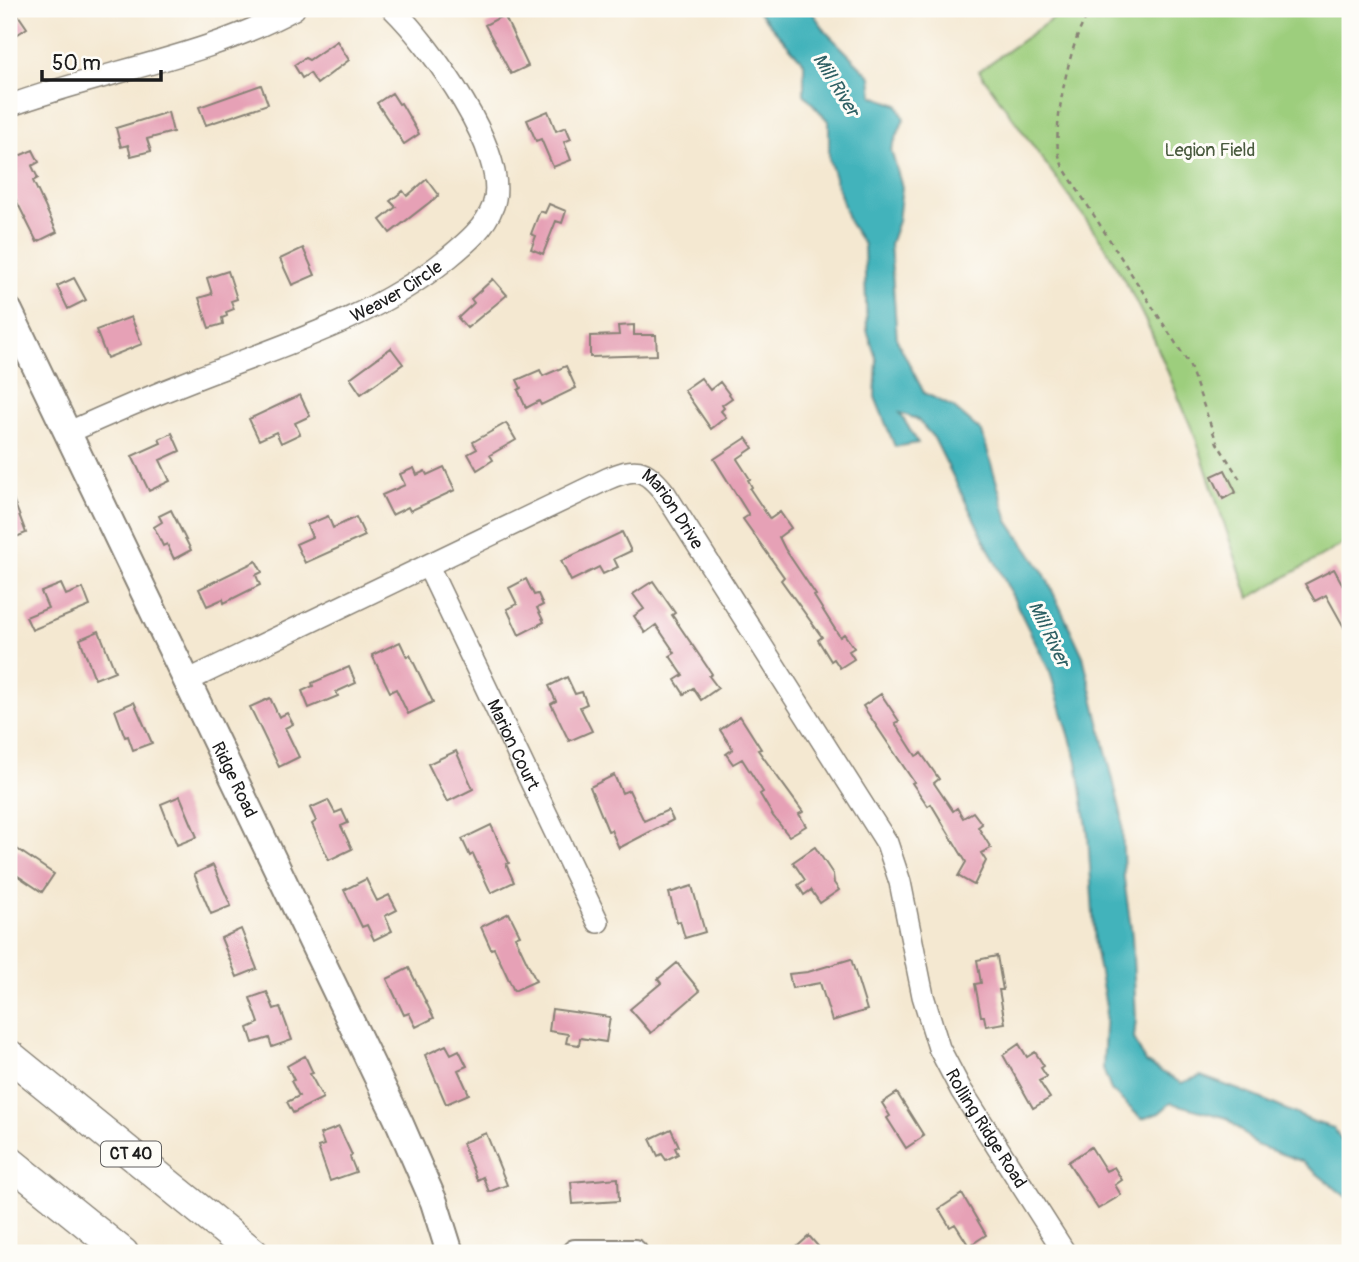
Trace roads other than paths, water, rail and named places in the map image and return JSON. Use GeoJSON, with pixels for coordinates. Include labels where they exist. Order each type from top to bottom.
{"type":"FeatureCollection","features":[{"type":"Feature","properties":{"kind":"highway","name":"CT 40"},"geometry":{"type":"LineString","coordinates":[[9,1055],[253,1253]]}},
{"type":"Feature","properties":{"kind":"highway"},"geometry":{"type":"LineString","coordinates":[[9,1161],[123,1253]]}},
{"type":"Feature","properties":{"kind":"main road","name":"Ridge Road"},"geometry":{"type":"LineString","coordinates":[[9,311],[400,1124],[434,1202],[450,1253]]}},
{"type":"Feature","properties":{"kind":"main road"},"geometry":{"type":"LineString","coordinates":[[575,1253],[634,1253]]}},
{"type":"Feature","properties":{"kind":"street"},"geometry":{"type":"LineString","coordinates":[[9,106],[191,53],[243,34],[294,9]]}},
{"type":"Feature","properties":{"kind":"street","name":"Weaver Circle"},"geometry":{"type":"LineString","coordinates":[[67,433],[135,402],[270,352],[384,302],[435,268],[482,226],[493,206],[497,186],[485,142],[460,96],[433,55],[410,25],[393,9]]}},
{"type":"Feature","properties":{"kind":"street","name":"Marion Drive"},"geometry":{"type":"LineString","coordinates":[[187,681],[627,470],[646,473],[656,481],[887,843],[900,882],[923,996]]}},
{"type":"Feature","properties":{"kind":"street","name":"Marion Court"},"geometry":{"type":"LineString","coordinates":[[428,566],[598,922]]}},
{"type":"Feature","properties":{"kind":"street","name":"Rolling Ridge Road"},"geometry":{"type":"LineString","coordinates":[[923,996],[949,1069],[1065,1253]]}},
{"type":"Feature","properties":{"kind":"water","name":"Mill River"},"geometry":{"type":"Polygon","coordinates":[[[756,9],[810,9],[827,33],[871,77],[873,96],[898,105],[904,119],[891,150],[902,187],[898,221],[890,244],[897,340],[924,393],[953,407],[982,432],[1008,521],[1044,573],[1083,656],[1122,817],[1124,879],[1132,936],[1136,1019],[1134,1038],[1145,1062],[1181,1083],[1201,1076],[1334,1128],[1343,1143],[1350,1148],[1350,1200],[1301,1161],[1256,1145],[1227,1118],[1171,1103],[1159,1113],[1142,1119],[1111,1090],[1103,1069],[1106,1006],[1095,946],[1088,834],[1077,761],[1050,672],[934,438],[917,419],[900,413],[918,443],[895,447],[875,397],[877,361],[867,330],[864,245],[849,222],[829,159],[829,122],[804,94],[804,63],[756,9]]]}},
{"type":"Feature","properties":{"kind":"park label","name":"Legion Field"},"geometry":{"type":"Point","coordinates":[1210,150]}}]}
